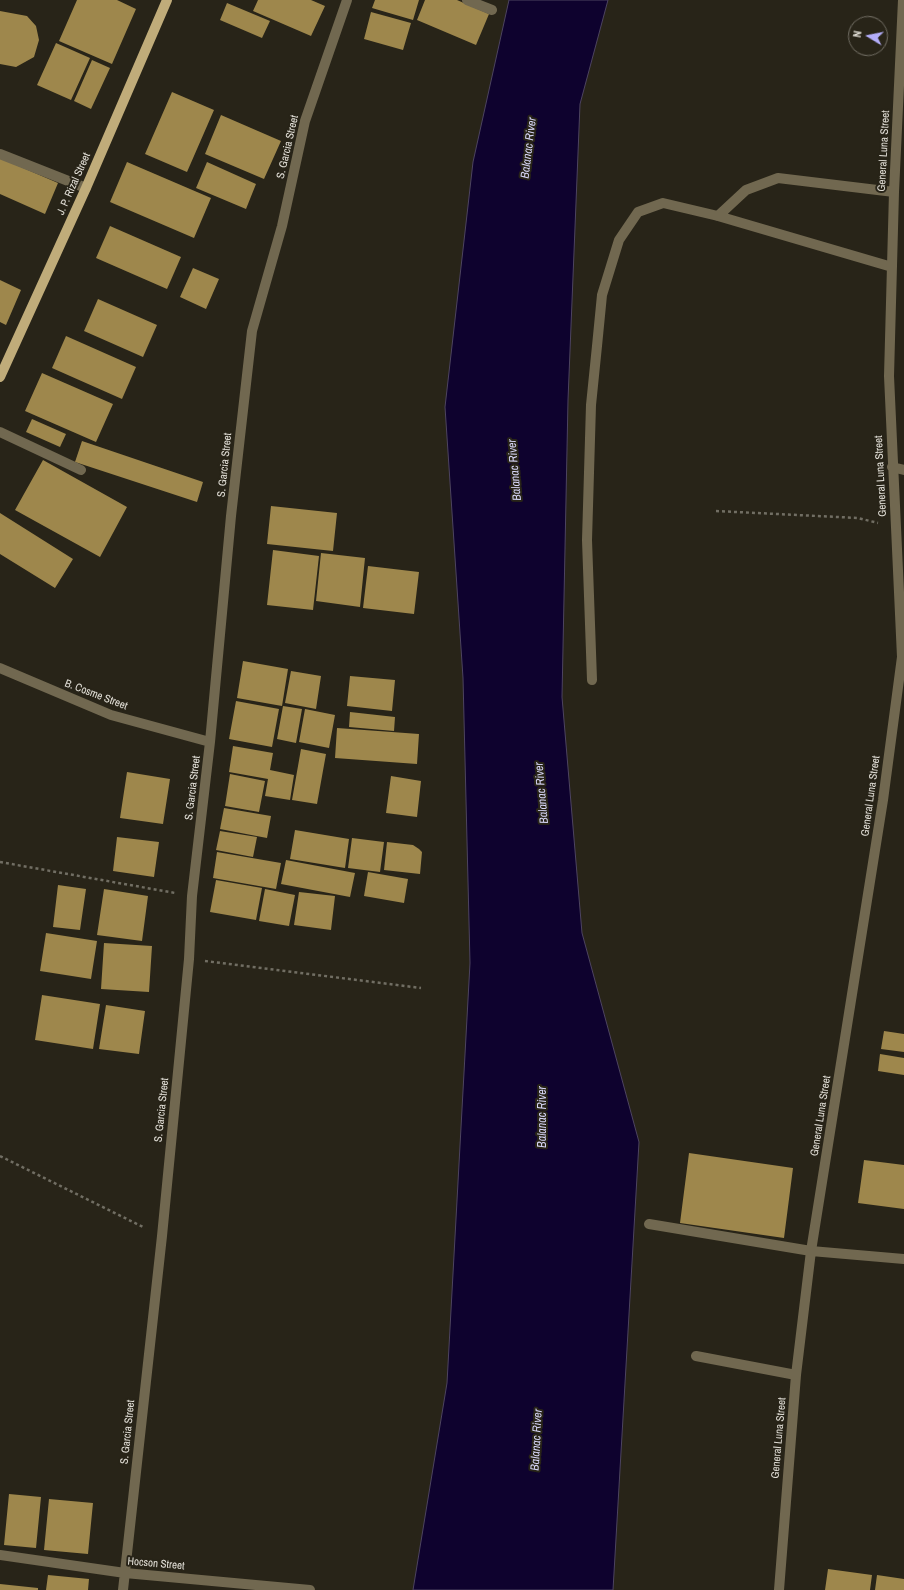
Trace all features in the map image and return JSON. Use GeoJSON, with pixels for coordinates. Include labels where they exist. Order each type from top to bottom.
{"type":"FeatureCollection","features":[{"type":"Feature","properties":{"kind":"main road","name":"J. P. Rizal Street"},"geometry":{"type":"LineString","coordinates":[[0,377],[86,188],[167,0]]}},
{"type":"Feature","properties":{"kind":"street","name":"S. Garcia Street"},"geometry":{"type":"LineString","coordinates":[[123,1590],[162,1236],[188,959],[192,896],[210,742],[231,516],[252,331],[282,226],[305,121],[347,0]]}},
{"type":"Feature","properties":{"kind":"street"},"geometry":{"type":"LineString","coordinates":[[467,0],[492,10]]}},
{"type":"Feature","properties":{"kind":"street","name":"General Luna Street"},"geometry":{"type":"LineString","coordinates":[[779,1590],[796,1375],[812,1251],[883,800],[902,656],[892,467],[889,376],[894,192],[903,0]]}},
{"type":"Feature","properties":{"kind":"street"},"geometry":{"type":"LineString","coordinates":[[0,154],[86,188]]}},
{"type":"Feature","properties":{"kind":"street"},"geometry":{"type":"LineString","coordinates":[[718,216],[746,190],[778,178],[894,192]]}},
{"type":"Feature","properties":{"kind":"street"},"geometry":{"type":"LineString","coordinates":[[592,680],[588,532],[592,405],[602,295],[619,240],[638,212],[663,203],[718,216],[892,267]]}},
{"type":"Feature","properties":{"kind":"street"},"geometry":{"type":"LineString","coordinates":[[0,432],[81,470]]}},
{"type":"Feature","properties":{"kind":"street"},"geometry":{"type":"LineString","coordinates":[[892,467],[904,470]]}},
{"type":"Feature","properties":{"kind":"street","name":"B. Cosme Street"},"geometry":{"type":"LineString","coordinates":[[0,668],[111,715],[210,742]]}},
{"type":"Feature","properties":{"kind":"street"},"geometry":{"type":"LineString","coordinates":[[649,1224],[812,1251],[904,1259]]}},
{"type":"Feature","properties":{"kind":"street"},"geometry":{"type":"LineString","coordinates":[[696,1356],[796,1375]]}},
{"type":"Feature","properties":{"kind":"street","name":"Hocson Street"},"geometry":{"type":"LineString","coordinates":[[0,1555],[125,1573],[310,1590]]}},
{"type":"Feature","properties":{"kind":"path"},"geometry":{"type":"LineString","coordinates":[[716,511],[858,518],[895,528]]}},
{"type":"Feature","properties":{"kind":"path"},"geometry":{"type":"LineString","coordinates":[[0,862],[192,896]]}},
{"type":"Feature","properties":{"kind":"path"},"geometry":{"type":"LineString","coordinates":[[188,959],[421,988]]}},
{"type":"Feature","properties":{"kind":"path"},"geometry":{"type":"LineString","coordinates":[[0,1156],[162,1236]]}},
{"type":"Feature","properties":{"kind":"water","name":"Balanac River"},"geometry":{"type":"Polygon","coordinates":[[[509,0],[608,0],[580,104],[568,400],[562,697],[582,933],[639,1142],[613,1590],[413,1590],[447,1383],[470,963],[463,678],[445,407],[473,162],[509,0]]]}},
{"type":"Feature","properties":{"kind":"building"},"geometry":{"type":"Polygon","coordinates":[[[77,0],[117,0],[136,9],[112,64],[59,41],[77,0]]]}},
{"type":"Feature","properties":{"kind":"building"},"geometry":{"type":"Polygon","coordinates":[[[258,0],[311,0],[325,6],[311,36],[253,11],[258,0]]]}},
{"type":"Feature","properties":{"kind":"building"},"geometry":{"type":"Polygon","coordinates":[[[375,0],[419,0],[413,20],[372,8],[375,0]]]}},
{"type":"Feature","properties":{"kind":"building"},"geometry":{"type":"Polygon","coordinates":[[[425,0],[457,0],[489,14],[476,45],[417,20],[425,0]]]}},
{"type":"Feature","properties":{"kind":"building"},"geometry":{"type":"Polygon","coordinates":[[[227,3],[270,21],[262,38],[220,20],[227,3]]]}},
{"type":"Feature","properties":{"kind":"building"},"geometry":{"type":"Polygon","coordinates":[[[0,11],[27,16],[36,26],[39,40],[34,57],[16,67],[0,64],[0,11]]]}},
{"type":"Feature","properties":{"kind":"building"},"geometry":{"type":"Polygon","coordinates":[[[371,12],[411,23],[403,50],[364,39],[371,12]]]}},
{"type":"Feature","properties":{"kind":"building"},"geometry":{"type":"Polygon","coordinates":[[[56,43],[90,58],[71,100],[37,85],[56,43]]]}},
{"type":"Feature","properties":{"kind":"building"},"geometry":{"type":"Polygon","coordinates":[[[92,60],[110,68],[91,109],[74,101],[92,60]]]}},
{"type":"Feature","properties":{"kind":"building"},"geometry":{"type":"Polygon","coordinates":[[[172,92],[214,110],[187,172],[145,154],[172,92]]]}},
{"type":"Feature","properties":{"kind":"building"},"geometry":{"type":"Polygon","coordinates":[[[221,115],[281,141],[264,179],[205,154],[221,115]]]}},
{"type":"Feature","properties":{"kind":"building"},"geometry":{"type":"Polygon","coordinates":[[[0,158],[58,183],[45,214],[0,194],[0,158]]]}},
{"type":"Feature","properties":{"kind":"building"},"geometry":{"type":"Polygon","coordinates":[[[127,162],[211,198],[194,238],[110,202],[127,162]]]}},
{"type":"Feature","properties":{"kind":"building"},"geometry":{"type":"Polygon","coordinates":[[[207,162],[256,184],[246,209],[196,188],[207,162]]]}},
{"type":"Feature","properties":{"kind":"building"},"geometry":{"type":"Polygon","coordinates":[[[110,226],[181,257],[167,289],[96,258],[110,226]]]}},
{"type":"Feature","properties":{"kind":"building"},"geometry":{"type":"Polygon","coordinates":[[[193,268],[219,279],[206,309],[180,297],[193,268]]]}},
{"type":"Feature","properties":{"kind":"building"},"geometry":{"type":"Polygon","coordinates":[[[0,280],[21,290],[6,325],[0,322],[0,280]]]}},
{"type":"Feature","properties":{"kind":"building"},"geometry":{"type":"Polygon","coordinates":[[[98,299],[157,325],[143,357],[84,331],[98,299]]]}},
{"type":"Feature","properties":{"kind":"building"},"geometry":{"type":"Polygon","coordinates":[[[66,336],[136,367],[122,399],[52,368],[66,336]]]}},
{"type":"Feature","properties":{"kind":"building"},"geometry":{"type":"Polygon","coordinates":[[[42,373],[113,404],[96,442],[25,411],[42,373]]]}},
{"type":"Feature","properties":{"kind":"building"},"geometry":{"type":"Polygon","coordinates":[[[32,419],[66,434],[60,447],[26,432],[32,419]]]}},
{"type":"Feature","properties":{"kind":"building"},"geometry":{"type":"Polygon","coordinates":[[[82,441],[203,482],[197,502],[75,462],[82,441]]]}},
{"type":"Feature","properties":{"kind":"building"},"geometry":{"type":"Polygon","coordinates":[[[43,460],[127,507],[100,557],[15,510],[43,460]]]}},
{"type":"Feature","properties":{"kind":"building"},"geometry":{"type":"Polygon","coordinates":[[[271,506],[337,513],[333,551],[267,544],[271,506]]]}},
{"type":"Feature","properties":{"kind":"building"},"geometry":{"type":"Polygon","coordinates":[[[0,513],[73,559],[55,588],[0,554],[0,513]]]}},
{"type":"Feature","properties":{"kind":"building"},"geometry":{"type":"Polygon","coordinates":[[[273,550],[319,556],[313,610],[267,605],[273,550]]]}},
{"type":"Feature","properties":{"kind":"building"},"geometry":{"type":"Polygon","coordinates":[[[321,553],[365,558],[360,607],[316,601],[321,553]]]}},
{"type":"Feature","properties":{"kind":"building"},"geometry":{"type":"Polygon","coordinates":[[[368,566],[419,572],[414,614],[363,608],[368,566]]]}},
{"type":"Feature","properties":{"kind":"building"},"geometry":{"type":"Polygon","coordinates":[[[243,661],[288,669],[282,706],[237,698],[243,661]]]}},
{"type":"Feature","properties":{"kind":"building"},"geometry":{"type":"Polygon","coordinates":[[[291,671],[321,676],[316,709],[285,703],[291,671]]]}},
{"type":"Feature","properties":{"kind":"building"},"geometry":{"type":"Polygon","coordinates":[[[350,676],[395,680],[392,711],[347,706],[350,676]]]}},
{"type":"Feature","properties":{"kind":"building"},"geometry":{"type":"Polygon","coordinates":[[[236,701],[279,709],[272,747],[229,739],[236,701]]]}},
{"type":"Feature","properties":{"kind":"building"},"geometry":{"type":"Polygon","coordinates":[[[283,706],[302,709],[296,743],[277,739],[283,706]]]}},
{"type":"Feature","properties":{"kind":"building"},"geometry":{"type":"Polygon","coordinates":[[[305,709],[335,715],[329,748],[299,742],[305,709]]]}},
{"type":"Feature","properties":{"kind":"building"},"geometry":{"type":"Polygon","coordinates":[[[350,712],[395,717],[394,731],[349,727],[350,712]]]}},
{"type":"Feature","properties":{"kind":"building"},"geometry":{"type":"Polygon","coordinates":[[[337,728],[419,734],[417,764],[335,758],[337,728]]]}},
{"type":"Feature","properties":{"kind":"building"},"geometry":{"type":"Polygon","coordinates":[[[233,746],[273,753],[270,770],[294,775],[290,800],[265,796],[268,779],[229,772],[233,746]]]}},
{"type":"Feature","properties":{"kind":"building"},"geometry":{"type":"Polygon","coordinates":[[[301,749],[326,754],[317,804],[292,800],[301,749]]]}},
{"type":"Feature","properties":{"kind":"building"},"geometry":{"type":"Polygon","coordinates":[[[127,772],[170,779],[163,824],[120,818],[127,772]]]}},
{"type":"Feature","properties":{"kind":"building"},"geometry":{"type":"Polygon","coordinates":[[[230,774],[265,781],[259,812],[225,806],[230,774]]]}},
{"type":"Feature","properties":{"kind":"building"},"geometry":{"type":"Polygon","coordinates":[[[391,776],[421,781],[417,817],[386,813],[391,776]]]}},
{"type":"Feature","properties":{"kind":"building"},"geometry":{"type":"Polygon","coordinates":[[[224,808],[271,816],[267,838],[220,829],[224,808]]]}},
{"type":"Feature","properties":{"kind":"building"},"geometry":{"type":"Polygon","coordinates":[[[295,830],[349,839],[345,868],[290,859],[295,830]]]}},
{"type":"Feature","properties":{"kind":"building"},"geometry":{"type":"Polygon","coordinates":[[[220,831],[257,837],[253,857],[216,850],[220,831]]]}},
{"type":"Feature","properties":{"kind":"building"},"geometry":{"type":"Polygon","coordinates":[[[117,837],[159,842],[154,877],[113,871],[117,837]]]}},
{"type":"Feature","properties":{"kind":"building"},"geometry":{"type":"Polygon","coordinates":[[[352,838],[384,842],[380,872],[348,868],[352,838]]]}},
{"type":"Feature","properties":{"kind":"building"},"geometry":{"type":"Polygon","coordinates":[[[387,842],[413,845],[419,849],[422,852],[420,874],[384,870],[387,842]]]}},
{"type":"Feature","properties":{"kind":"building"},"geometry":{"type":"Polygon","coordinates":[[[217,852],[281,863],[276,889],[213,878],[217,852]]]}},
{"type":"Feature","properties":{"kind":"building"},"geometry":{"type":"Polygon","coordinates":[[[286,860],[355,873],[350,897],[281,884],[286,860]]]}},
{"type":"Feature","properties":{"kind":"building"},"geometry":{"type":"Polygon","coordinates":[[[368,872],[408,879],[404,903],[364,896],[368,872]]]}},
{"type":"Feature","properties":{"kind":"building"},"geometry":{"type":"Polygon","coordinates":[[[216,880],[262,888],[256,920],[210,912],[216,880]]]}},
{"type":"Feature","properties":{"kind":"building"},"geometry":{"type":"Polygon","coordinates":[[[58,885],[86,889],[80,930],[53,927],[58,885]]]}},
{"type":"Feature","properties":{"kind":"building"},"geometry":{"type":"Polygon","coordinates":[[[104,889],[148,896],[142,941],[97,935],[104,889]]]}},
{"type":"Feature","properties":{"kind":"building"},"geometry":{"type":"Polygon","coordinates":[[[265,889],[295,895],[289,926],[259,921],[265,889]]]}},
{"type":"Feature","properties":{"kind":"building"},"geometry":{"type":"Polygon","coordinates":[[[299,892],[335,896],[331,930],[294,925],[299,892]]]}},
{"type":"Feature","properties":{"kind":"building"},"geometry":{"type":"Polygon","coordinates":[[[46,933],[97,941],[91,979],[40,971],[46,933]]]}},
{"type":"Feature","properties":{"kind":"building"},"geometry":{"type":"Polygon","coordinates":[[[104,943],[152,946],[149,992],[101,989],[104,943]]]}},
{"type":"Feature","properties":{"kind":"building"},"geometry":{"type":"Polygon","coordinates":[[[42,995],[100,1004],[93,1049],[35,1040],[42,995]]]}},
{"type":"Feature","properties":{"kind":"building"},"geometry":{"type":"Polygon","coordinates":[[[106,1005],[145,1011],[139,1054],[99,1049],[106,1005]]]}},
{"type":"Feature","properties":{"kind":"building"},"geometry":{"type":"Polygon","coordinates":[[[884,1031],[904,1034],[904,1052],[881,1049],[884,1031]]]}},
{"type":"Feature","properties":{"kind":"building"},"geometry":{"type":"Polygon","coordinates":[[[880,1054],[904,1058],[904,1075],[878,1071],[880,1054]]]}},
{"type":"Feature","properties":{"kind":"building"},"geometry":{"type":"Polygon","coordinates":[[[689,1153],[793,1168],[784,1238],[680,1223],[689,1153]]]}},
{"type":"Feature","properties":{"kind":"building"},"geometry":{"type":"Polygon","coordinates":[[[864,1160],[904,1165],[904,1209],[858,1203],[864,1160]]]}},
{"type":"Feature","properties":{"kind":"building"},"geometry":{"type":"Polygon","coordinates":[[[9,1494],[41,1497],[36,1548],[4,1545],[9,1494]]]}},
{"type":"Feature","properties":{"kind":"building"},"geometry":{"type":"Polygon","coordinates":[[[49,1499],[93,1503],[88,1554],[44,1550],[49,1499]]]}},
{"type":"Feature","properties":{"kind":"building"},"geometry":{"type":"Polygon","coordinates":[[[828,1569],[872,1575],[870,1590],[825,1590],[828,1569]]]}},
{"type":"Feature","properties":{"kind":"building"},"geometry":{"type":"Polygon","coordinates":[[[48,1575],[89,1579],[88,1590],[46,1590],[48,1575]]]}},
{"type":"Feature","properties":{"kind":"building"},"geometry":{"type":"Polygon","coordinates":[[[877,1575],[904,1579],[904,1590],[875,1590],[877,1575]]]}},
{"type":"Feature","properties":{"kind":"building"},"geometry":{"type":"Polygon","coordinates":[[[0,1584],[38,1588],[38,1590],[0,1590],[0,1584]]]}}]}
